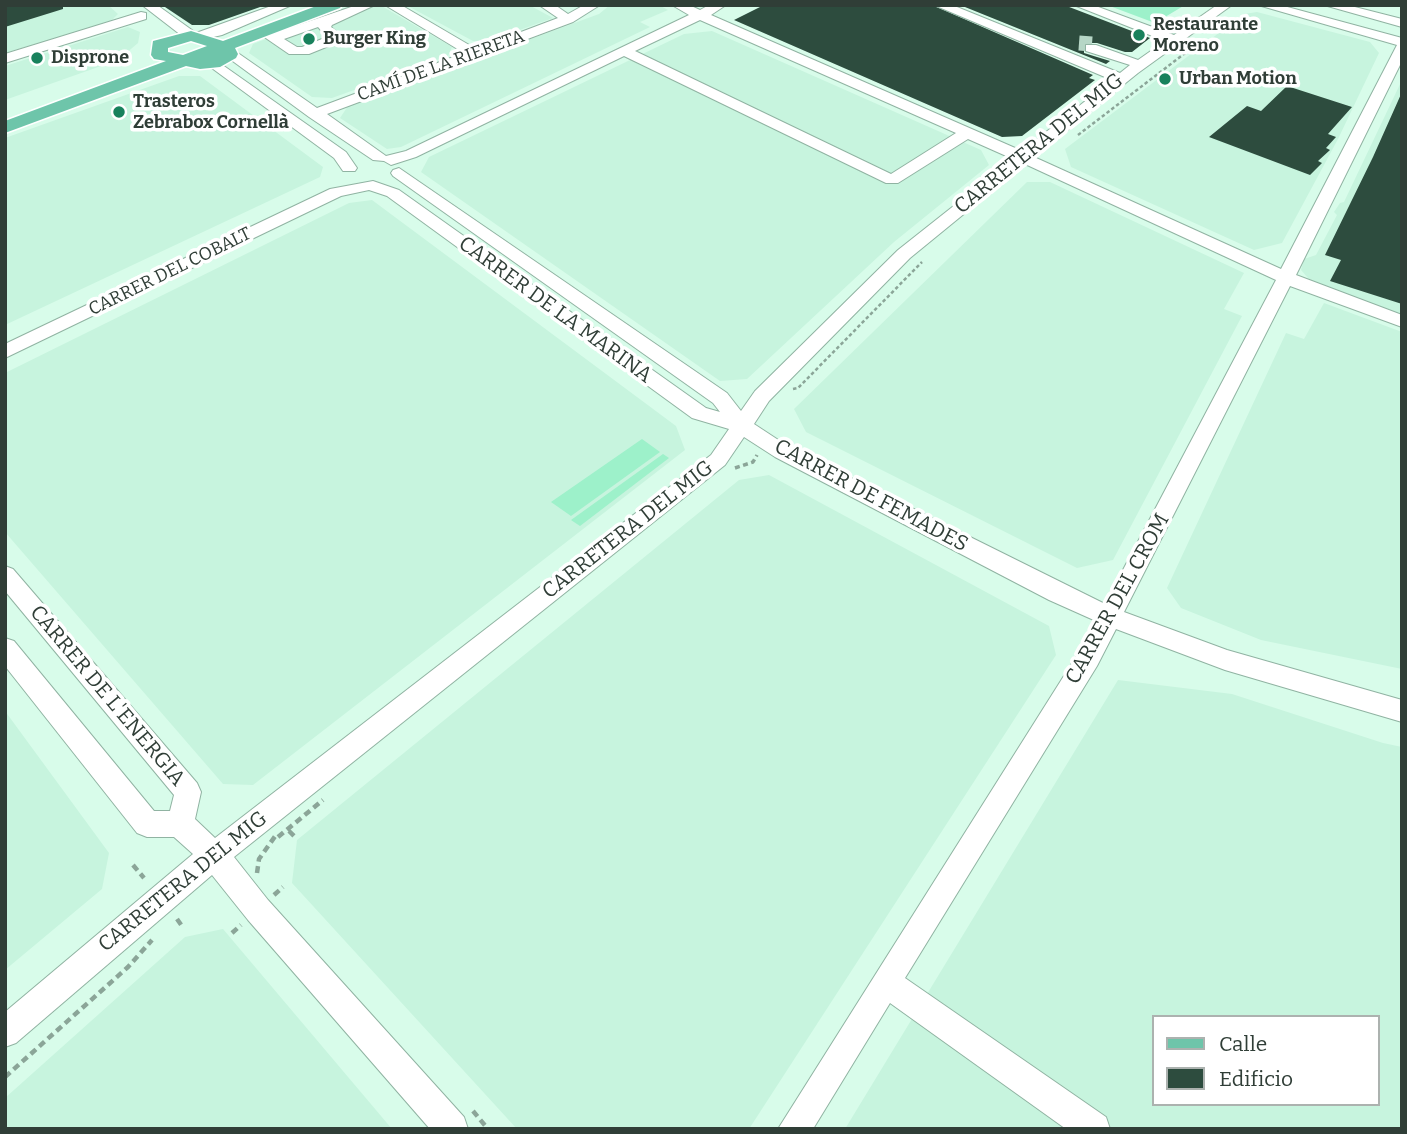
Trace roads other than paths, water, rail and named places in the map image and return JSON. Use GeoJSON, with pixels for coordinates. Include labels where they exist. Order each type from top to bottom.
{"type":"FeatureCollection","features":[{"type":"Feature","properties":{"kind":"main road"},"geometry":{"type":"LineString","coordinates":[[5,127],[312,5]]}},
{"type":"Feature","properties":{"kind":"main road"},"geometry":{"type":"LineString","coordinates":[[5,110],[160,44],[205,49],[269,35],[334,5]]}},
{"type":"Feature","properties":{"kind":"main road"},"geometry":{"type":"LineString","coordinates":[[160,44],[205,49]]}},
{"type":"Feature","properties":{"kind":"street"},"geometry":{"type":"LineString","coordinates":[[127,5],[144,10],[160,44]]}},
{"type":"Feature","properties":{"kind":"street"},"geometry":{"type":"LineString","coordinates":[[286,5],[217,32],[205,49],[340,155],[344,179]]}},
{"type":"Feature","properties":{"kind":"street"},"geometry":{"type":"LineString","coordinates":[[269,35],[327,22],[369,5]]}},
{"type":"Feature","properties":{"kind":"street"},"geometry":{"type":"LineString","coordinates":[[391,5],[475,54]]}},
{"type":"Feature","properties":{"kind":"street"},"geometry":{"type":"LineString","coordinates":[[545,5],[568,19]]}},
{"type":"Feature","properties":{"kind":"street","name":"CAMÍ DE LA RIERETA"},"geometry":{"type":"LineString","coordinates":[[314,114],[568,19],[594,5]]}},
{"type":"Feature","properties":{"kind":"street"},"geometry":{"type":"LineString","coordinates":[[678,5],[1286,278],[1402,321]]}},
{"type":"Feature","properties":{"kind":"street"},"geometry":{"type":"LineString","coordinates":[[344,179],[365,159],[390,163],[411,154],[720,5]]}},
{"type":"Feature","properties":{"kind":"street"},"geometry":{"type":"LineString","coordinates":[[940,5],[1093,51],[1122,79]]}},
{"type":"Feature","properties":{"kind":"street"},"geometry":{"type":"LineString","coordinates":[[1080,5],[1174,40]]}},
{"type":"Feature","properties":{"kind":"street","name":"CARRETERA DEL MIG"},"geometry":{"type":"LineString","coordinates":[[5,1032],[138,916],[234,870],[261,818],[718,460],[762,396],[904,254],[1122,79],[1226,5]]}},
{"type":"Feature","properties":{"kind":"street"},"geometry":{"type":"LineString","coordinates":[[1264,5],[1402,44]]}},
{"type":"Feature","properties":{"kind":"street"},"geometry":{"type":"LineString","coordinates":[[1297,5],[1402,32]]}},
{"type":"Feature","properties":{"kind":"street"},"geometry":{"type":"LineString","coordinates":[[1330,5],[1402,23]]}},
{"type":"Feature","properties":{"kind":"street"},"geometry":{"type":"LineString","coordinates":[[5,59],[144,10]]}},
{"type":"Feature","properties":{"kind":"street","name":"CARRER DE FEMADES"},"geometry":{"type":"LineString","coordinates":[[144,10],[390,163],[720,398],[741,425],[782,452],[1057,593],[1111,617],[1225,660],[1402,711]]}},
{"type":"Feature","properties":{"kind":"street"},"geometry":{"type":"LineString","coordinates":[[269,35],[294,51],[301,51],[336,38],[336,35],[324,28],[327,22]]}},
{"type":"Feature","properties":{"kind":"street","name":"CARRER DEL CROM"},"geometry":{"type":"LineString","coordinates":[[794,1129],[1088,659],[1286,278],[1402,44]]}},
{"type":"Feature","properties":{"kind":"street"},"geometry":{"type":"LineString","coordinates":[[624,51],[892,180],[967,133]]}},
{"type":"Feature","properties":{"kind":"street","name":"CARRER DEL COBALT"},"geometry":{"type":"LineString","coordinates":[[5,352],[344,179],[370,186],[393,180],[390,163]]}},
{"type":"Feature","properties":{"kind":"street","name":"CARRER DE LA MARINA"},"geometry":{"type":"LineString","coordinates":[[370,186],[393,192],[699,413],[741,425]]}},
{"type":"Feature","properties":{"kind":"street","name":"CARRER DE L'ENERGIA"},"geometry":{"type":"LineString","coordinates":[[5,575],[188,792],[180,824]]}},
{"type":"Feature","properties":{"kind":"street"},"geometry":{"type":"LineString","coordinates":[[5,648],[148,824],[180,824],[234,870],[461,1118]]}},
{"type":"Feature","properties":{"kind":"street"},"geometry":{"type":"LineString","coordinates":[[886,982],[1094,1129]]}},
{"type":"Feature","properties":{"kind":"tunnel"},"geometry":{"type":"LineString","coordinates":[[1079,43],[1092,44]]}},
{"type":"Feature","properties":{"kind":"place","name":"Restaurante Moreno"},"geometry":{"type":"Point","coordinates":[1139,35]}},
{"type":"Feature","properties":{"kind":"place","name":"Burger King"},"geometry":{"type":"Point","coordinates":[309,39]}},
{"type":"Feature","properties":{"kind":"place","name":"Disprone"},"geometry":{"type":"Point","coordinates":[37,58]}},
{"type":"Feature","properties":{"kind":"place","name":"Urban Motion"},"geometry":{"type":"Point","coordinates":[1165,79]}},
{"type":"Feature","properties":{"kind":"place","name":"Trasteros Zebrabox Cornellà"},"geometry":{"type":"Point","coordinates":[119,112]}}]}
